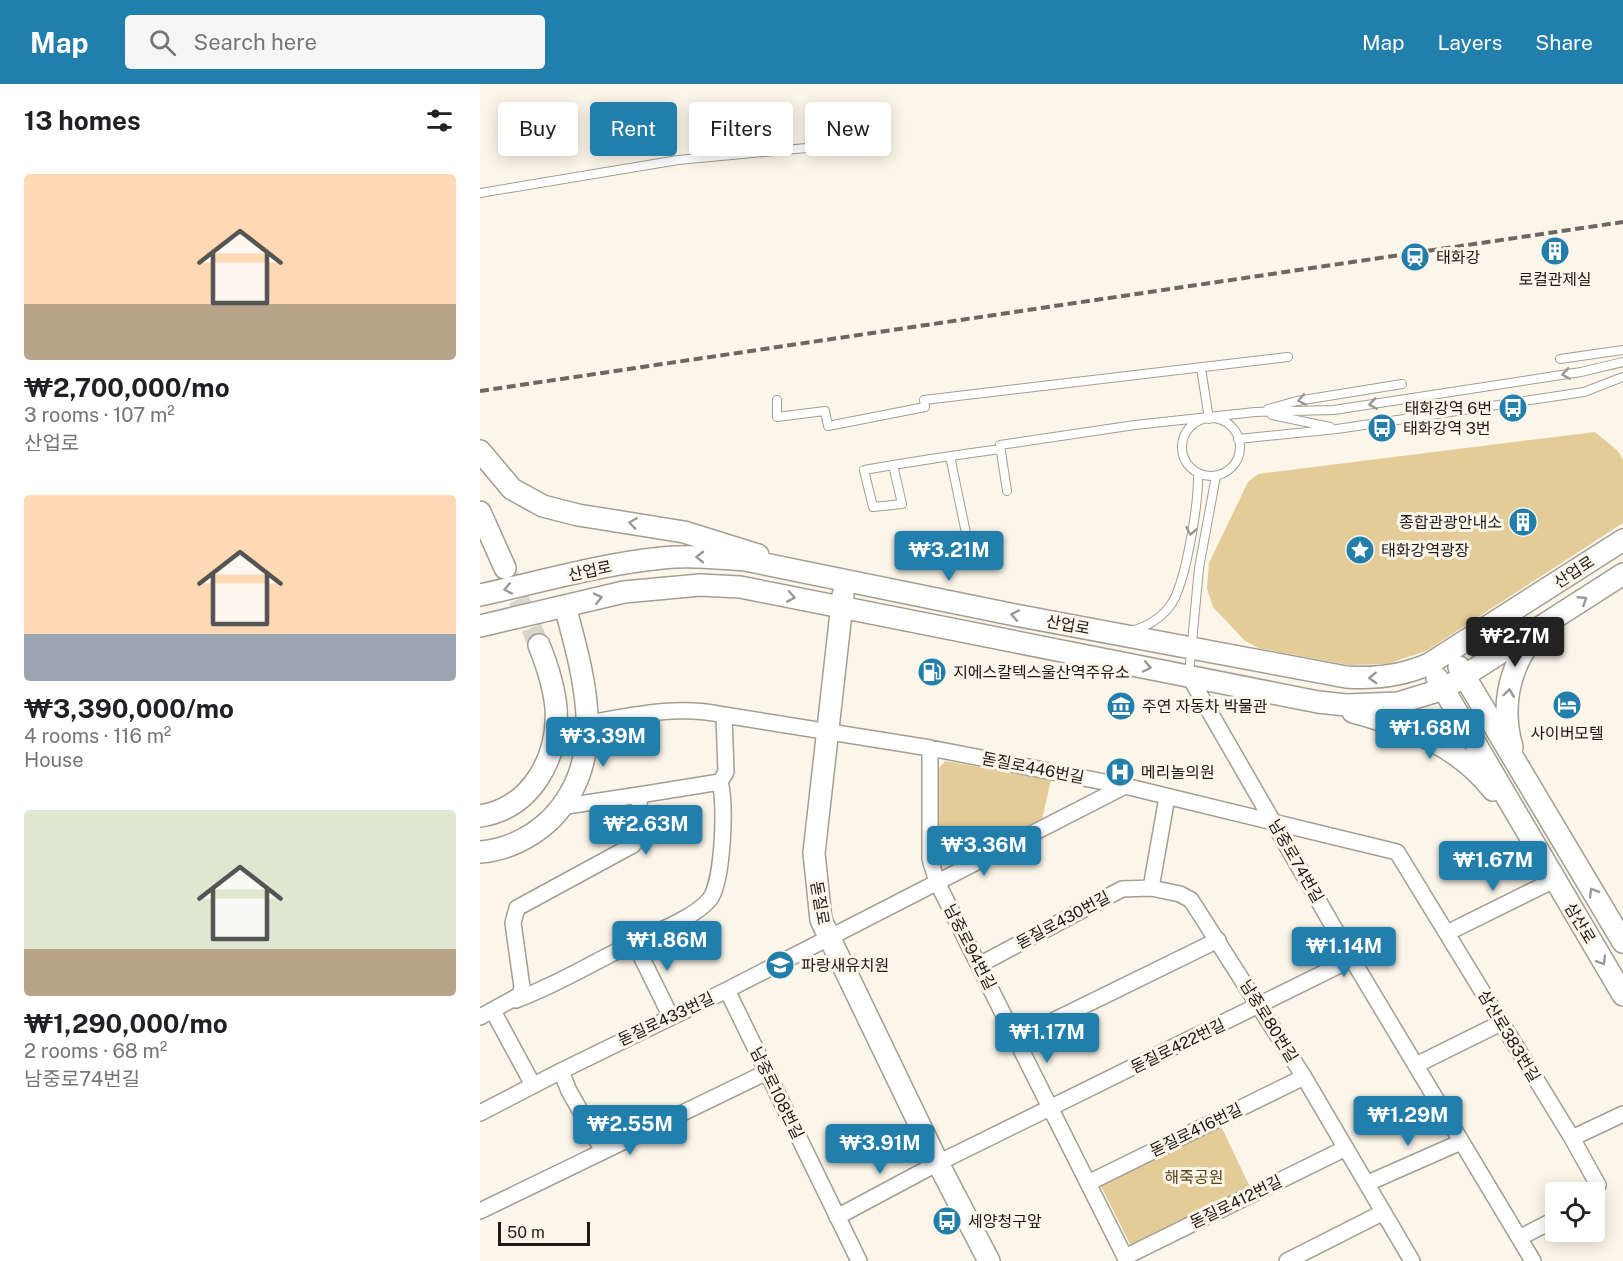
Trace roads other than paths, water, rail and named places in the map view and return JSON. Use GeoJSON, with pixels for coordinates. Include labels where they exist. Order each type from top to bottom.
{"type":"FeatureCollection","features":[{"type":"Feature","properties":{"kind":"main road"},"geometry":{"type":"LineString","coordinates":[[480,451],[512,489],[543,506],[578,515],[707,537],[742,548],[789,569]]}},
{"type":"Feature","properties":{"kind":"main road"},"geometry":{"type":"LineString","coordinates":[[480,512],[505,568]]}},
{"type":"Feature","properties":{"kind":"main road","name":"산업로"},"geometry":{"type":"LineString","coordinates":[[480,595],[662,558],[701,556],[745,560],[1346,677],[1393,676],[1429,664],[1450,652],[1623,540]]}},
{"type":"Feature","properties":{"kind":"main road","name":"산업로"},"geometry":{"type":"LineString","coordinates":[[480,626],[624,592],[700,585],[740,587],[1318,702],[1346,705],[1398,703],[1444,689],[1465,677],[1623,574]]}},
{"type":"Feature","properties":{"kind":"main road","name":"돋질로"},"geometry":{"type":"LineString","coordinates":[[844,581],[814,853],[821,920],[828,939],[938,1163],[989,1261]]}},
{"type":"Feature","properties":{"kind":"main road"},"geometry":{"type":"LineString","coordinates":[[480,852],[498,850],[519,842],[543,826],[575,786],[585,761],[588,723],[584,683],[566,606]]}},
{"type":"Feature","properties":{"kind":"main road"},"geometry":{"type":"LineString","coordinates":[[480,632],[514,618]]}},
{"type":"Feature","properties":{"kind":"main road"},"geometry":{"type":"LineString","coordinates":[[1521,770],[1508,729],[1510,683],[1522,652],[1543,626]]}},
{"type":"Feature","properties":{"kind":"main road"},"geometry":{"type":"LineString","coordinates":[[480,816],[505,808],[522,798],[536,782],[549,760],[555,737],[556,708],[551,678],[539,645]]}},
{"type":"Feature","properties":{"kind":"main road","name":"삼산로"},"geometry":{"type":"LineString","coordinates":[[1450,652],[1521,770],[1616,917],[1623,942]]}},
{"type":"Feature","properties":{"kind":"main road","name":"삼산로"},"geometry":{"type":"LineString","coordinates":[[1429,664],[1623,995]]}},
{"type":"Feature","properties":{"kind":"main road"},"geometry":{"type":"LineString","coordinates":[[1318,702],[1400,726],[1438,742],[1481,777],[1530,838]]}},
{"type":"Feature","properties":{"kind":"street","name":"남중로74번길"},"geometry":{"type":"LineString","coordinates":[[1189,676],[1352,959],[1533,1261]]}},
{"type":"Feature","properties":{"kind":"street","name":"돋질로446번길"},"geometry":{"type":"LineString","coordinates":[[588,723],[653,710],[686,709],[930,748],[1125,786],[1273,821]]}},
{"type":"Feature","properties":{"kind":"street"},"geometry":{"type":"LineString","coordinates":[[533,1085],[487,1014],[547,989],[695,911],[712,896],[719,860],[724,799],[720,782],[726,772],[724,715]]}},
{"type":"Feature","properties":{"kind":"street","name":"남중로94번길"},"geometry":{"type":"LineString","coordinates":[[930,748],[930,859],[937,882],[1126,1259]]}},
{"type":"Feature","properties":{"kind":"street"},"geometry":{"type":"LineString","coordinates":[[560,807],[720,782]]}},
{"type":"Feature","properties":{"kind":"street","name":"돋질로433번길"},"geometry":{"type":"LineString","coordinates":[[480,1113],[600,1050],[828,939],[1125,786]]}},
{"type":"Feature","properties":{"kind":"street"},"geometry":{"type":"LineString","coordinates":[[516,1000],[522,987],[513,923],[517,908],[633,845],[640,834],[639,795]]}},
{"type":"Feature","properties":{"kind":"street"},"geometry":{"type":"LineString","coordinates":[[1151,888],[1167,797]]}},
{"type":"Feature","properties":{"kind":"street","name":"삼산로383번길"},"geometry":{"type":"LineString","coordinates":[[1273,821],[1397,852],[1572,1138],[1596,1182]]}},
{"type":"Feature","properties":{"kind":"street"},"geometry":{"type":"LineString","coordinates":[[1447,933],[1554,880]]}},
{"type":"Feature","properties":{"kind":"street","name":"남중로80번길"},"geometry":{"type":"LineString","coordinates":[[1151,888],[1180,894],[1191,900],[1260,1005],[1368,1183],[1382,1213],[1412,1261]]}},
{"type":"Feature","properties":{"kind":"street","name":"돋질로430번길"},"geometry":{"type":"LineString","coordinates":[[979,965],[1122,889],[1151,888]]}},
{"type":"Feature","properties":{"kind":"street"},"geometry":{"type":"LineString","coordinates":[[1016,1039],[1218,940]]}},
{"type":"Feature","properties":{"kind":"street"},"geometry":{"type":"LineString","coordinates":[[634,942],[671,1017]]}},
{"type":"Feature","properties":{"kind":"street","name":"돋질로422번길"},"geometry":{"type":"LineString","coordinates":[[837,1217],[938,1163],[1352,959]]}},
{"type":"Feature","properties":{"kind":"street","name":"남중로108번길"},"geometry":{"type":"LineString","coordinates":[[727,990],[859,1261]]}},
{"type":"Feature","properties":{"kind":"street"},"geometry":{"type":"LineString","coordinates":[[1416,1065],[1502,1023]]}},
{"type":"Feature","properties":{"kind":"street"},"geometry":{"type":"LineString","coordinates":[[561,1071],[568,1091],[603,1151]]}},
{"type":"Feature","properties":{"kind":"street"},"geometry":{"type":"LineString","coordinates":[[480,1211],[767,1072]]}},
{"type":"Feature","properties":{"kind":"street","name":"돋질로416번길"},"geometry":{"type":"LineString","coordinates":[[1088,1184],[1304,1077]]}},
{"type":"Feature","properties":{"kind":"street"},"geometry":{"type":"LineString","coordinates":[[1572,1138],[1623,1114]]}},
{"type":"Feature","properties":{"kind":"street"},"geometry":{"type":"LineString","coordinates":[[1368,1183],[1461,1142]]}},
{"type":"Feature","properties":{"kind":"street","name":"돋질로412번길"},"geometry":{"type":"LineString","coordinates":[[1126,1259],[1346,1148]]}},
{"type":"Feature","properties":{"kind":"street"},"geometry":{"type":"LineString","coordinates":[[1287,1261],[1382,1213]]}},
{"type":"Feature","properties":{"kind":"street"},"geometry":{"type":"LineString","coordinates":[[1519,1238],[1545,1225]]}},
{"type":"Feature","properties":{"kind":"lane"},"geometry":{"type":"LineString","coordinates":[[480,193],[678,160],[805,148]]}},
{"type":"Feature","properties":{"kind":"lane"},"geometry":{"type":"LineString","coordinates":[[1560,358],[1623,350]]}},
{"type":"Feature","properties":{"kind":"lane"},"geometry":{"type":"LineString","coordinates":[[777,400],[777,417],[825,411],[828,426],[925,407],[924,400],[946,396],[1288,357]]}},
{"type":"Feature","properties":{"kind":"lane"},"geometry":{"type":"LineString","coordinates":[[1007,491],[1000,445],[1135,425],[1255,412],[1334,410],[1581,372],[1623,362]]}},
{"type":"Feature","properties":{"kind":"lane"},"geometry":{"type":"LineString","coordinates":[[1201,368],[1209,418]]}},
{"type":"Feature","properties":{"kind":"lane"},"geometry":{"type":"LineString","coordinates":[[1238,439],[1337,429],[1584,392],[1623,377]]}},
{"type":"Feature","properties":{"kind":"lane"},"geometry":{"type":"LineString","coordinates":[[1255,412],[1297,401],[1402,384]]}},
{"type":"Feature","properties":{"kind":"lane"},"geometry":{"type":"LineString","coordinates":[[1255,412],[1337,429]]}},
{"type":"Feature","properties":{"kind":"lane"},"geometry":{"type":"LineString","coordinates":[[1209,418],[1227,424],[1238,439],[1239,449],[1232,466],[1216,476],[1198,473],[1185,460],[1182,441],[1192,426],[1209,418]]}},
{"type":"Feature","properties":{"kind":"lane"},"geometry":{"type":"LineString","coordinates":[[893,465],[902,504],[873,507],[864,470],[893,465],[950,456],[1001,449]]}},
{"type":"Feature","properties":{"kind":"lane"},"geometry":{"type":"LineString","coordinates":[[950,456],[967,538]]}},
{"type":"Feature","properties":{"kind":"lane"},"geometry":{"type":"LineString","coordinates":[[1119,633],[1151,623],[1162,615],[1178,593],[1199,489],[1198,473]]}},
{"type":"Feature","properties":{"kind":"lane"},"geometry":{"type":"LineString","coordinates":[[1189,676],[1199,568],[1216,476]]}},
{"type":"Feature","properties":{"kind":"tunnel"},"geometry":{"type":"LineString","coordinates":[[506,571],[539,645]]}},
{"type":"Feature","properties":{"kind":"railway"},"geometry":{"type":"LineString","coordinates":[[480,391],[1623,222]]}},
{"type":"Feature","properties":{"kind":"place","name":"로컬관제실"},"geometry":{"type":"Point","coordinates":[1555,251]}},
{"type":"Feature","properties":{"kind":"place","name":"태화강"},"geometry":{"type":"Point","coordinates":[1415,257]}},
{"type":"Feature","properties":{"kind":"place","name":"태화강역 6번"},"geometry":{"type":"Point","coordinates":[1513,408]}},
{"type":"Feature","properties":{"kind":"place","name":"태화강역 3번"},"geometry":{"type":"Point","coordinates":[1382,428]}},
{"type":"Feature","properties":{"kind":"place","name":"종합관광안내소"},"geometry":{"type":"Point","coordinates":[1523,522]}},
{"type":"Feature","properties":{"kind":"place","name":"태화강역광장"},"geometry":{"type":"Point","coordinates":[1360,550]}},
{"type":"Feature","properties":{"kind":"place","name":"지에스칼텍스울산역주유소"},"geometry":{"type":"Point","coordinates":[932,672]}},
{"type":"Feature","properties":{"kind":"place","name":"사이버모텔"},"geometry":{"type":"Point","coordinates":[1567,705]}},
{"type":"Feature","properties":{"kind":"place","name":"주연 자동차 박물관"},"geometry":{"type":"Point","coordinates":[1121,706]}},
{"type":"Feature","properties":{"kind":"place","name":"메리놀의원"},"geometry":{"type":"Point","coordinates":[1120,772]}},
{"type":"Feature","properties":{"kind":"place","name":"파랑새유치원"},"geometry":{"type":"Point","coordinates":[780,965]}},
{"type":"Feature","properties":{"kind":"place","name":"세양청구앞"},"geometry":{"type":"Point","coordinates":[947,1221]}},
{"type":"Feature","properties":{"kind":"park label","name":"해죽공원"},"geometry":{"type":"Point","coordinates":[1194,1177]}}]}
